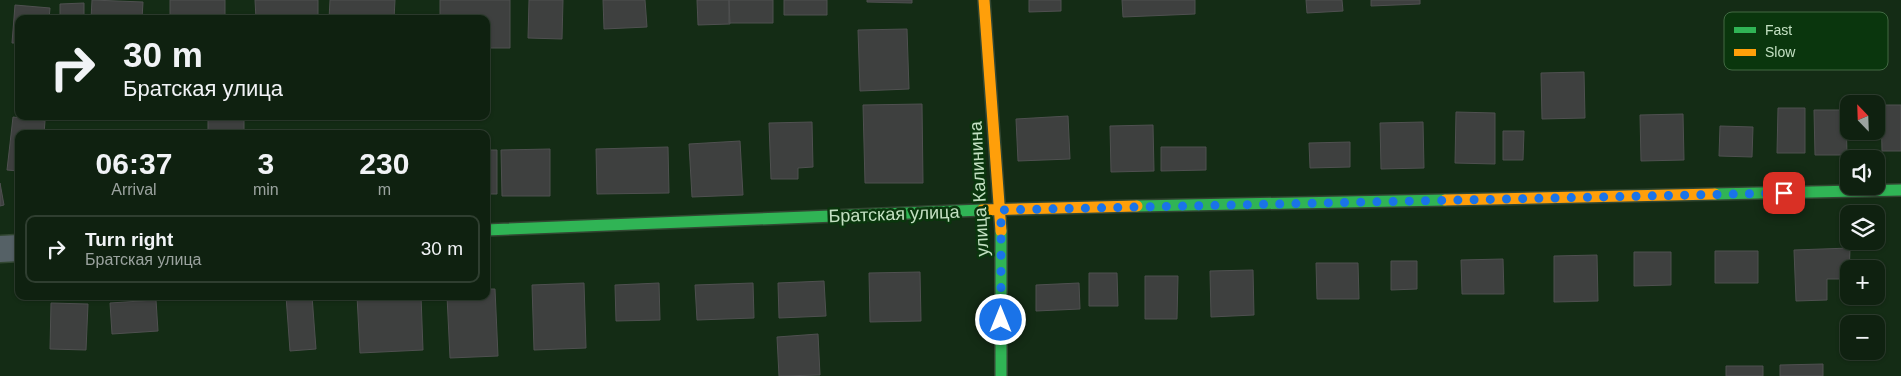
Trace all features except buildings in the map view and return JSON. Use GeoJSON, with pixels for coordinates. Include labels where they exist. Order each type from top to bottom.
{"type":"FeatureCollection","features":[{"type":"Feature","properties":{"kind":"street","name":"улица Калинина"},"geometry":{"type":"LineString","coordinates":[[984,0],[1001,210],[1001,376]]}},
{"type":"Feature","properties":{"kind":"street","name":"Братская улица"},"geometry":{"type":"LineString","coordinates":[[490,230],[1001,210],[1901,190]]}},
{"type":"Feature","properties":{"kind":"street"},"geometry":{"type":"LineString","coordinates":[[0,249],[15,248]]}},
{"type":"Feature","properties":{"kind":"traffic: fast"},"geometry":{"type":"LineString","coordinates":[[1715,194],[1901,190]]}},
{"type":"Feature","properties":{"kind":"traffic: fast"},"geometry":{"type":"LineString","coordinates":[[1137,206],[1445,200]]}},
{"type":"Feature","properties":{"kind":"traffic: fast"},"geometry":{"type":"LineString","coordinates":[[490,230],[982,210]]}},
{"type":"Feature","properties":{"kind":"traffic: fast"},"geometry":{"type":"LineString","coordinates":[[1001,231],[1001,376]]}},
{"type":"Feature","properties":{"kind":"traffic: slow"},"geometry":{"type":"LineString","coordinates":[[984,0],[1001,231]]}},
{"type":"Feature","properties":{"kind":"traffic: slow"},"geometry":{"type":"LineString","coordinates":[[1445,200],[1715,194]]}},
{"type":"Feature","properties":{"kind":"traffic: slow"},"geometry":{"type":"LineString","coordinates":[[982,210],[1137,206]]}},
{"type":"Feature","properties":{"kind":"route"},"geometry":{"type":"LineString","coordinates":[[1001,320],[1001,210],[1784,193]]}}]}
